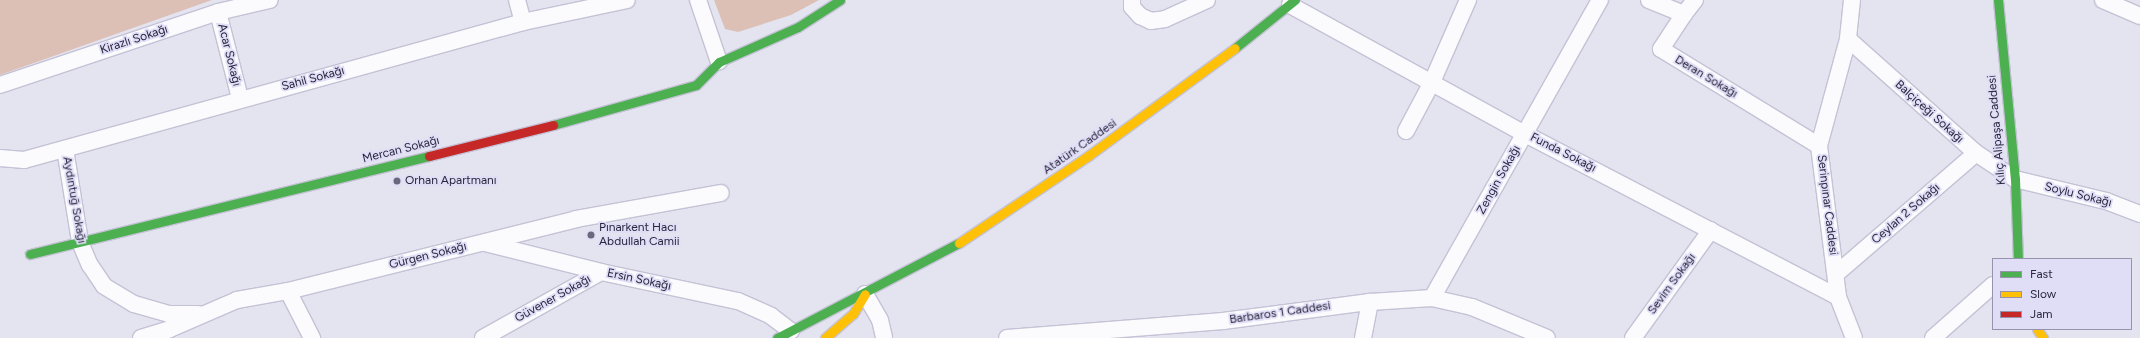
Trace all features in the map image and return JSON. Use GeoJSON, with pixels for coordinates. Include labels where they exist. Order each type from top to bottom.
{"type":"FeatureCollection","features":[{"type":"Feature","properties":{"kind":"street","name":"Kirazlı Sokağı"},"geometry":{"type":"LineString","coordinates":[[0,85],[218,12],[270,0]]}},
{"type":"Feature","properties":{"kind":"street"},"geometry":{"type":"LineString","coordinates":[[518,0],[523,22]]}},
{"type":"Feature","properties":{"kind":"street","name":"Sahil Sokağı"},"geometry":{"type":"LineString","coordinates":[[0,158],[24,160],[65,150],[240,98],[523,22],[627,0]]}},
{"type":"Feature","properties":{"kind":"street"},"geometry":{"type":"LineString","coordinates":[[696,3],[719,62],[798,28],[840,0]]}},
{"type":"Feature","properties":{"kind":"street"},"geometry":{"type":"LineString","coordinates":[[1132,0],[1132,7],[1140,16],[1151,21],[1165,19],[1206,0]]}},
{"type":"Feature","properties":{"kind":"street"},"geometry":{"type":"LineString","coordinates":[[1406,131],[1432,82],[1468,0]]}},
{"type":"Feature","properties":{"kind":"street","name":"Zengin Sokağı"},"geometry":{"type":"LineString","coordinates":[[1432,298],[1600,0]]}},
{"type":"Feature","properties":{"kind":"street"},"geometry":{"type":"LineString","coordinates":[[1649,0],[1684,14],[1695,0]]}},
{"type":"Feature","properties":{"kind":"street","name":"Serinpınar Caddesi"},"geometry":{"type":"LineString","coordinates":[[1852,0],[1848,39],[1819,146],[1838,297],[1854,338]]}},
{"type":"Feature","properties":{"kind":"street","name":"Kılıç Alipaşa Caddesi"},"geometry":{"type":"LineString","coordinates":[[1998,0],[2015,180],[2018,258]]}},
{"type":"Feature","properties":{"kind":"street"},"geometry":{"type":"LineString","coordinates":[[2103,0],[2140,16]]}},
{"type":"Feature","properties":{"kind":"street","name":"Funda Sokağı"},"geometry":{"type":"LineString","coordinates":[[1286,3],[1525,134],[1838,297]]}},
{"type":"Feature","properties":{"kind":"street","name":"Atatürk Caddesi"},"geometry":{"type":"LineString","coordinates":[[787,336],[844,301],[865,294],[975,235],[1088,156],[1286,3]]}},
{"type":"Feature","properties":{"kind":"street","name":"Acar Sokağı"},"geometry":{"type":"LineString","coordinates":[[218,12],[240,98]]}},
{"type":"Feature","properties":{"kind":"street","name":"Deran Sokağı"},"geometry":{"type":"LineString","coordinates":[[1684,14],[1661,49],[1819,146]]}},
{"type":"Feature","properties":{"kind":"street","name":"Balçiçeği Sokağı"},"geometry":{"type":"LineString","coordinates":[[1848,39],[1976,154],[2015,180]]}},
{"type":"Feature","properties":{"kind":"street","name":"Mercan Sokağı"},"geometry":{"type":"LineString","coordinates":[[30,254],[545,127],[696,85],[719,62]]}},
{"type":"Feature","properties":{"kind":"street","name":"Aydıntuğ Sokağı"},"geometry":{"type":"LineString","coordinates":[[65,150],[80,242],[90,265],[104,286],[134,304],[169,314],[201,314]]}},
{"type":"Feature","properties":{"kind":"street","name":"Ceylan 2 Sokağı"},"geometry":{"type":"LineString","coordinates":[[1836,274],[1976,154]]}},
{"type":"Feature","properties":{"kind":"street","name":"Soylu Sokağı"},"geometry":{"type":"LineString","coordinates":[[2015,180],[2106,201],[2140,214]]}},
{"type":"Feature","properties":{"kind":"street","name":"Gürgen Sokağı"},"geometry":{"type":"LineString","coordinates":[[141,338],[170,330],[201,314],[237,300],[288,291],[576,219],[720,193]]}},
{"type":"Feature","properties":{"kind":"street","name":"Sevim Sokağı"},"geometry":{"type":"LineString","coordinates":[[1633,338],[1711,230]]}},
{"type":"Feature","properties":{"kind":"street","name":"Ersin Sokağı"},"geometry":{"type":"LineString","coordinates":[[482,242],[601,272],[738,301],[770,316],[787,336]]}},
{"type":"Feature","properties":{"kind":"street","name":"Güvener Sokağı"},"geometry":{"type":"LineString","coordinates":[[483,338],[601,272]]}},
{"type":"Feature","properties":{"kind":"street"},"geometry":{"type":"LineString","coordinates":[[884,338],[880,320],[882,295],[887,282]]}},
{"type":"Feature","properties":{"kind":"street"},"geometry":{"type":"LineString","coordinates":[[1933,338],[1992,286]]}},
{"type":"Feature","properties":{"kind":"street"},"geometry":{"type":"LineString","coordinates":[[288,291],[312,338]]}},
{"type":"Feature","properties":{"kind":"street"},"geometry":{"type":"LineString","coordinates":[[825,338],[853,314],[865,294],[880,320]]}},
{"type":"Feature","properties":{"kind":"street","name":"Barbaros 1 Caddesi"},"geometry":{"type":"LineString","coordinates":[[1007,338],[1126,333],[1370,302],[1432,298],[1472,307],[1546,338]]}},
{"type":"Feature","properties":{"kind":"street"},"geometry":{"type":"LineString","coordinates":[[1363,338],[1370,302]]}},
{"type":"Feature","properties":{"kind":"shaded area"},"geometry":{"type":"Polygon","coordinates":[[[0,0],[212,0],[0,75],[0,0]]]}},
{"type":"Feature","properties":{"kind":"shaded area"},"geometry":{"type":"Polygon","coordinates":[[[714,0],[819,0],[791,15],[738,32],[725,29],[714,0]]]}},
{"type":"Feature","properties":{"kind":"traffic: fast"},"geometry":{"type":"LineString","coordinates":[[553,125],[696,85],[719,62],[798,27],[840,0]]}},
{"type":"Feature","properties":{"kind":"traffic: fast"},"geometry":{"type":"LineString","coordinates":[[1235,48],[1295,0]]}},
{"type":"Feature","properties":{"kind":"traffic: fast"},"geometry":{"type":"LineString","coordinates":[[1998,0],[2015,179],[2018,258]]}},
{"type":"Feature","properties":{"kind":"traffic: fast"},"geometry":{"type":"LineString","coordinates":[[30,254],[429,156]]}},
{"type":"Feature","properties":{"kind":"traffic: fast"},"geometry":{"type":"LineString","coordinates":[[777,338],[959,243]]}},
{"type":"Feature","properties":{"kind":"traffic: slow"},"geometry":{"type":"LineString","coordinates":[[959,243],[1088,156],[1235,48]]}},
{"type":"Feature","properties":{"kind":"traffic: slow"},"geometry":{"type":"LineString","coordinates":[[825,338],[853,314],[865,294]]}},
{"type":"Feature","properties":{"kind":"traffic: slow"},"geometry":{"type":"LineString","coordinates":[[2038,330],[2043,338]]}},
{"type":"Feature","properties":{"kind":"traffic: jam"},"geometry":{"type":"LineString","coordinates":[[429,156],[553,125]]}},
{"type":"Feature","properties":{"kind":"place","name":"Orhan Apartmanı"},"geometry":{"type":"Point","coordinates":[397,181]}},
{"type":"Feature","properties":{"kind":"place","name":"Pınarkent Hacı Abdullah Camii"},"geometry":{"type":"Point","coordinates":[591,235]}}]}
